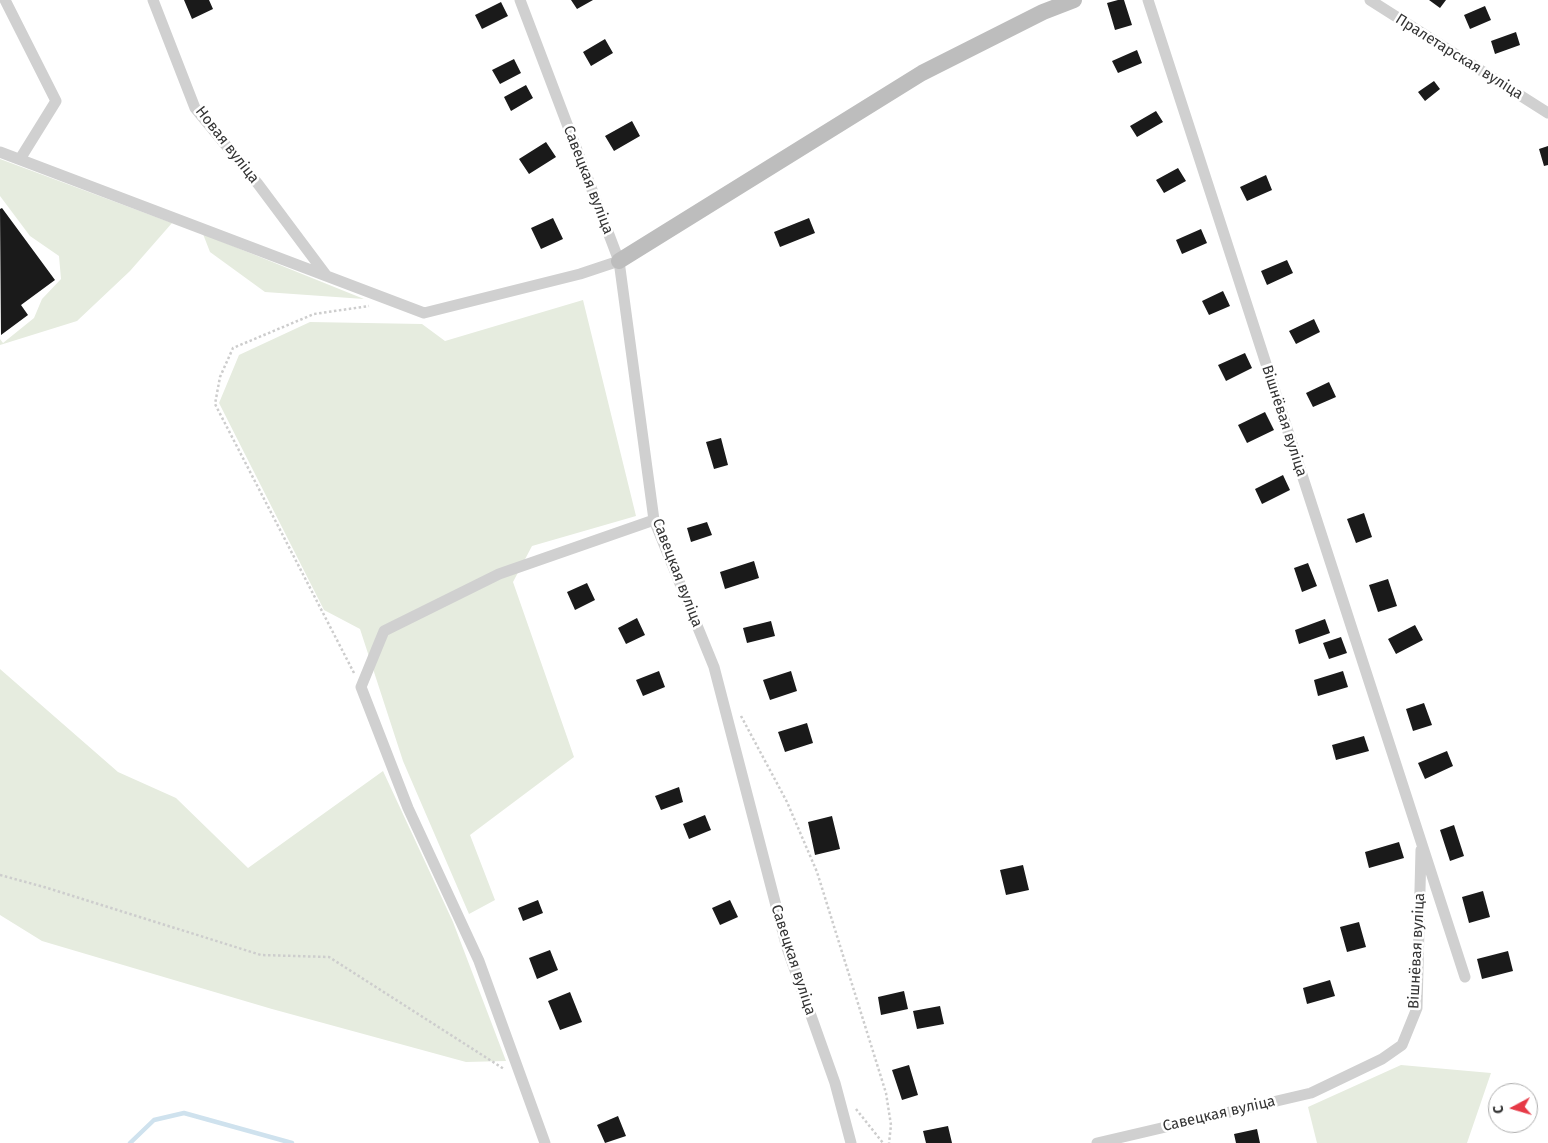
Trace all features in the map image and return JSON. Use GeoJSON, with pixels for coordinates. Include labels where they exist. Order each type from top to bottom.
{"type":"FeatureCollection","features":[{"type":"Feature","properties":{"kind":"street"},"geometry":{"type":"LineString","coordinates":[[6,0],[56,101],[20,159]]}},
{"type":"Feature","properties":{"kind":"street","name":"Новая вуліца"},"geometry":{"type":"LineString","coordinates":[[153,0],[195,108],[258,184],[327,276]]}},
{"type":"Feature","properties":{"kind":"street","name":"Савецкая вуліца"},"geometry":{"type":"LineString","coordinates":[[520,0],[619,261],[654,520],[714,667],[787,948],[835,1083],[851,1143]]}},
{"type":"Feature","properties":{"kind":"street"},"geometry":{"type":"LineString","coordinates":[[0,152],[424,313],[580,274],[619,261],[922,73],[1043,12],[1074,0]]}},
{"type":"Feature","properties":{"kind":"street","name":"Вішнёвая вуліца"},"geometry":{"type":"LineString","coordinates":[[1148,0],[1465,977]]}},
{"type":"Feature","properties":{"kind":"street","name":"Пралетарская вуліца"},"geometry":{"type":"LineString","coordinates":[[1370,0],[1548,113]]}},
{"type":"Feature","properties":{"kind":"street"},"geometry":{"type":"LineString","coordinates":[[545,1143],[479,961],[408,808],[361,687],[384,631],[499,574],[654,520]]}},
{"type":"Feature","properties":{"kind":"street","name":"Вішнёвая вуліца"},"geometry":{"type":"LineString","coordinates":[[1311,1093],[1382,1059],[1402,1045],[1418,1008],[1421,841]]}},
{"type":"Feature","properties":{"kind":"street","name":"Савецкая вуліца"},"geometry":{"type":"LineString","coordinates":[[1097,1143],[1311,1093]]}},
{"type":"Feature","properties":{"kind":"path"},"geometry":{"type":"LineString","coordinates":[[361,687],[215,404],[220,377],[233,348],[314,314],[394,302]]}},
{"type":"Feature","properties":{"kind":"path"},"geometry":{"type":"LineString","coordinates":[[737,709],[788,802],[817,872],[886,1092],[890,1125],[889,1143]]}},
{"type":"Feature","properties":{"kind":"path"},"geometry":{"type":"LineString","coordinates":[[0,875],[261,955],[329,957],[522,1081]]}},
{"type":"Feature","properties":{"kind":"path"},"geometry":{"type":"LineString","coordinates":[[852,1104],[883,1143]]}},
{"type":"Feature","properties":{"kind":"shaded area"},"geometry":{"type":"Polygon","coordinates":[[[0,159],[172,223],[130,271],[77,321],[0,345],[0,339],[3,343],[34,318],[42,299],[61,279],[59,256],[30,236],[0,196],[0,159]]]}},
{"type":"Feature","properties":{"kind":"shaded area"},"geometry":{"type":"Polygon","coordinates":[[[203,234],[364,299],[265,292],[210,252],[203,234]]]}},
{"type":"Feature","properties":{"kind":"shaded area"},"geometry":{"type":"Polygon","coordinates":[[[583,300],[636,516],[532,546],[513,582],[574,757],[470,835],[495,900],[469,914],[403,761],[360,629],[324,610],[219,403],[239,355],[310,322],[422,324],[445,341],[583,300]]]}},
{"type":"Feature","properties":{"kind":"shaded area"},"geometry":{"type":"Polygon","coordinates":[[[0,669],[118,772],[176,798],[248,868],[383,771],[453,922],[506,1061],[466,1062],[272,1009],[42,941],[0,915],[0,669]]]}},
{"type":"Feature","properties":{"kind":"shaded area"},"geometry":{"type":"Polygon","coordinates":[[[1401,1065],[1491,1073],[1467,1143],[1317,1143],[1308,1107],[1401,1065]]]}},
{"type":"Feature","properties":{"kind":"building"},"geometry":{"type":"Polygon","coordinates":[[[184,0],[209,0],[213,9],[192,19],[184,0]]]}},
{"type":"Feature","properties":{"kind":"building"},"geometry":{"type":"Polygon","coordinates":[[[571,0],[593,0],[577,9],[571,0]]]}},
{"type":"Feature","properties":{"kind":"building"},"geometry":{"type":"Polygon","coordinates":[[[1124,0],[1132,25],[1115,30],[1107,3],[1124,0]]]}},
{"type":"Feature","properties":{"kind":"building"},"geometry":{"type":"Polygon","coordinates":[[[1429,0],[1446,0],[1440,8],[1429,0]]]}},
{"type":"Feature","properties":{"kind":"building"},"geometry":{"type":"Polygon","coordinates":[[[501,2],[508,16],[482,29],[475,15],[501,2]]]}},
{"type":"Feature","properties":{"kind":"building"},"geometry":{"type":"Polygon","coordinates":[[[1485,6],[1491,20],[1470,29],[1464,15],[1485,6]]]}},
{"type":"Feature","properties":{"kind":"building"},"geometry":{"type":"Polygon","coordinates":[[[1516,32],[1520,45],[1495,54],[1491,41],[1516,32]]]}},
{"type":"Feature","properties":{"kind":"building"},"geometry":{"type":"Polygon","coordinates":[[[605,39],[613,53],[591,66],[583,52],[605,39]]]}},
{"type":"Feature","properties":{"kind":"building"},"geometry":{"type":"Polygon","coordinates":[[[1137,50],[1142,63],[1118,73],[1112,61],[1137,50]]]}},
{"type":"Feature","properties":{"kind":"building"},"geometry":{"type":"Polygon","coordinates":[[[514,59],[521,73],[500,84],[492,70],[514,59]]]}},
{"type":"Feature","properties":{"kind":"building"},"geometry":{"type":"Polygon","coordinates":[[[1434,81],[1440,89],[1425,101],[1418,92],[1434,81]]]}},
{"type":"Feature","properties":{"kind":"building"},"geometry":{"type":"Polygon","coordinates":[[[526,85],[533,98],[511,111],[504,97],[526,85]]]}},
{"type":"Feature","properties":{"kind":"building"},"geometry":{"type":"Polygon","coordinates":[[[1156,111],[1163,122],[1137,137],[1130,126],[1156,111]]]}},
{"type":"Feature","properties":{"kind":"building"},"geometry":{"type":"Polygon","coordinates":[[[632,121],[640,136],[614,151],[605,136],[632,121]]]}},
{"type":"Feature","properties":{"kind":"building"},"geometry":{"type":"Polygon","coordinates":[[[546,142],[556,157],[529,174],[519,159],[546,142]]]}},
{"type":"Feature","properties":{"kind":"building"},"geometry":{"type":"Polygon","coordinates":[[[1548,146],[1548,165],[1544,166],[1539,149],[1548,146]]]}},
{"type":"Feature","properties":{"kind":"building"},"geometry":{"type":"Polygon","coordinates":[[[1178,168],[1186,181],[1164,193],[1156,180],[1178,168]]]}},
{"type":"Feature","properties":{"kind":"building"},"geometry":{"type":"Polygon","coordinates":[[[1266,175],[1272,190],[1247,201],[1240,187],[1266,175]]]}},
{"type":"Feature","properties":{"kind":"building"},"geometry":{"type":"Polygon","coordinates":[[[2,208],[55,280],[21,305],[28,315],[1,335],[0,209],[2,208]]]}},
{"type":"Feature","properties":{"kind":"building"},"geometry":{"type":"Polygon","coordinates":[[[553,218],[563,239],[541,249],[531,228],[553,218]]]}},
{"type":"Feature","properties":{"kind":"building"},"geometry":{"type":"Polygon","coordinates":[[[809,218],[815,233],[780,247],[774,232],[809,218]]]}},
{"type":"Feature","properties":{"kind":"building"},"geometry":{"type":"Polygon","coordinates":[[[1201,229],[1207,243],[1182,254],[1176,240],[1201,229]]]}},
{"type":"Feature","properties":{"kind":"building"},"geometry":{"type":"Polygon","coordinates":[[[1287,260],[1293,273],[1267,285],[1261,271],[1287,260]]]}},
{"type":"Feature","properties":{"kind":"building"},"geometry":{"type":"Polygon","coordinates":[[[1223,291],[1230,306],[1209,315],[1202,301],[1223,291]]]}},
{"type":"Feature","properties":{"kind":"building"},"geometry":{"type":"Polygon","coordinates":[[[1314,319],[1320,332],[1296,344],[1289,331],[1314,319]]]}},
{"type":"Feature","properties":{"kind":"building"},"geometry":{"type":"Polygon","coordinates":[[[1245,353],[1252,368],[1226,381],[1218,365],[1245,353]]]}},
{"type":"Feature","properties":{"kind":"building"},"geometry":{"type":"Polygon","coordinates":[[[1329,382],[1336,397],[1313,407],[1306,393],[1329,382]]]}},
{"type":"Feature","properties":{"kind":"building"},"geometry":{"type":"Polygon","coordinates":[[[1265,412],[1274,430],[1247,443],[1238,425],[1265,412]]]}},
{"type":"Feature","properties":{"kind":"building"},"geometry":{"type":"Polygon","coordinates":[[[721,438],[728,465],[714,469],[706,442],[721,438]]]}},
{"type":"Feature","properties":{"kind":"building"},"geometry":{"type":"Polygon","coordinates":[[[1283,475],[1290,490],[1262,504],[1255,489],[1283,475]]]}},
{"type":"Feature","properties":{"kind":"building"},"geometry":{"type":"Polygon","coordinates":[[[1364,513],[1372,537],[1356,543],[1347,519],[1364,513]]]}},
{"type":"Feature","properties":{"kind":"building"},"geometry":{"type":"Polygon","coordinates":[[[707,522],[712,535],[691,542],[687,528],[707,522]]]}},
{"type":"Feature","properties":{"kind":"building"},"geometry":{"type":"Polygon","coordinates":[[[754,561],[759,578],[725,589],[720,572],[754,561]]]}},
{"type":"Feature","properties":{"kind":"building"},"geometry":{"type":"Polygon","coordinates":[[[1308,563],[1317,586],[1302,592],[1294,568],[1308,563]]]}},
{"type":"Feature","properties":{"kind":"building"},"geometry":{"type":"Polygon","coordinates":[[[1388,579],[1397,606],[1378,612],[1369,585],[1388,579]]]}},
{"type":"Feature","properties":{"kind":"building"},"geometry":{"type":"Polygon","coordinates":[[[587,583],[595,600],[575,610],[567,592],[587,583]]]}},
{"type":"Feature","properties":{"kind":"building"},"geometry":{"type":"Polygon","coordinates":[[[637,618],[645,635],[626,644],[618,628],[637,618]]]}},
{"type":"Feature","properties":{"kind":"building"},"geometry":{"type":"Polygon","coordinates":[[[1325,619],[1330,633],[1299,644],[1295,630],[1325,619]]]}},
{"type":"Feature","properties":{"kind":"building"},"geometry":{"type":"Polygon","coordinates":[[[771,621],[775,636],[747,643],[743,628],[771,621]]]}},
{"type":"Feature","properties":{"kind":"building"},"geometry":{"type":"Polygon","coordinates":[[[1415,625],[1423,640],[1396,654],[1388,639],[1415,625]]]}},
{"type":"Feature","properties":{"kind":"building"},"geometry":{"type":"Polygon","coordinates":[[[1341,637],[1347,653],[1329,659],[1323,643],[1341,637]]]}},
{"type":"Feature","properties":{"kind":"building"},"geometry":{"type":"Polygon","coordinates":[[[659,671],[665,687],[643,696],[636,680],[659,671]]]}},
{"type":"Feature","properties":{"kind":"building"},"geometry":{"type":"Polygon","coordinates":[[[791,671],[797,691],[770,700],[763,680],[791,671]]]}},
{"type":"Feature","properties":{"kind":"building"},"geometry":{"type":"Polygon","coordinates":[[[1343,671],[1348,687],[1318,696],[1314,680],[1343,671]]]}},
{"type":"Feature","properties":{"kind":"building"},"geometry":{"type":"Polygon","coordinates":[[[1424,703],[1432,725],[1413,731],[1406,709],[1424,703]]]}},
{"type":"Feature","properties":{"kind":"building"},"geometry":{"type":"Polygon","coordinates":[[[807,723],[813,743],[785,752],[778,732],[807,723]]]}},
{"type":"Feature","properties":{"kind":"building"},"geometry":{"type":"Polygon","coordinates":[[[1364,736],[1369,751],[1336,760],[1332,745],[1364,736]]]}},
{"type":"Feature","properties":{"kind":"building"},"geometry":{"type":"Polygon","coordinates":[[[1447,751],[1453,766],[1425,779],[1418,763],[1447,751]]]}},
{"type":"Feature","properties":{"kind":"building"},"geometry":{"type":"Polygon","coordinates":[[[679,787],[683,802],[661,810],[655,796],[679,787]]]}},
{"type":"Feature","properties":{"kind":"building"},"geometry":{"type":"Polygon","coordinates":[[[705,815],[711,830],[689,839],[683,824],[705,815]]]}},
{"type":"Feature","properties":{"kind":"building"},"geometry":{"type":"Polygon","coordinates":[[[832,816],[840,849],[815,855],[808,822],[832,816]]]}},
{"type":"Feature","properties":{"kind":"building"},"geometry":{"type":"Polygon","coordinates":[[[1454,825],[1464,856],[1450,861],[1440,830],[1454,825]]]}},
{"type":"Feature","properties":{"kind":"building"},"geometry":{"type":"Polygon","coordinates":[[[1399,842],[1404,858],[1369,868],[1365,852],[1399,842]]]}},
{"type":"Feature","properties":{"kind":"building"},"geometry":{"type":"Polygon","coordinates":[[[1023,865],[1029,890],[1006,895],[1000,870],[1023,865]]]}},
{"type":"Feature","properties":{"kind":"building"},"geometry":{"type":"Polygon","coordinates":[[[1483,891],[1490,917],[1469,923],[1462,897],[1483,891]]]}},
{"type":"Feature","properties":{"kind":"building"},"geometry":{"type":"Polygon","coordinates":[[[538,900],[543,913],[523,921],[518,908],[538,900]]]}},
{"type":"Feature","properties":{"kind":"building"},"geometry":{"type":"Polygon","coordinates":[[[730,900],[738,917],[720,925],[712,908],[730,900]]]}},
{"type":"Feature","properties":{"kind":"building"},"geometry":{"type":"Polygon","coordinates":[[[1359,922],[1366,947],[1347,952],[1340,927],[1359,922]]]}},
{"type":"Feature","properties":{"kind":"building"},"geometry":{"type":"Polygon","coordinates":[[[550,950],[558,970],[537,979],[529,958],[550,950]]]}},
{"type":"Feature","properties":{"kind":"building"},"geometry":{"type":"Polygon","coordinates":[[[1508,951],[1513,971],[1482,979],[1477,959],[1508,951]]]}},
{"type":"Feature","properties":{"kind":"building"},"geometry":{"type":"Polygon","coordinates":[[[1330,980],[1335,996],[1307,1004],[1303,988],[1330,980]]]}},
{"type":"Feature","properties":{"kind":"building"},"geometry":{"type":"Polygon","coordinates":[[[904,991],[908,1009],[881,1015],[878,997],[904,991]]]}},
{"type":"Feature","properties":{"kind":"building"},"geometry":{"type":"Polygon","coordinates":[[[570,992],[582,1022],[560,1030],[548,1001],[570,992]]]}},
{"type":"Feature","properties":{"kind":"building"},"geometry":{"type":"Polygon","coordinates":[[[940,1006],[944,1024],[917,1029],[913,1011],[940,1006]]]}},
{"type":"Feature","properties":{"kind":"building"},"geometry":{"type":"Polygon","coordinates":[[[909,1065],[918,1095],[902,1100],[892,1070],[909,1065]]]}},
{"type":"Feature","properties":{"kind":"building"},"geometry":{"type":"Polygon","coordinates":[[[618,1116],[626,1136],[605,1143],[597,1125],[618,1116]]]}},
{"type":"Feature","properties":{"kind":"building"},"geometry":{"type":"Polygon","coordinates":[[[948,1126],[952,1143],[926,1143],[923,1131],[948,1126]]]}},
{"type":"Feature","properties":{"kind":"building"},"geometry":{"type":"Polygon","coordinates":[[[1257,1129],[1260,1143],[1236,1143],[1234,1134],[1257,1129]]]}},
{"type":"Feature","properties":{"kind":"waterway"},"geometry":{"type":"LineString","coordinates":[[130,1143],[154,1120],[184,1113],[292,1143]]}}]}
